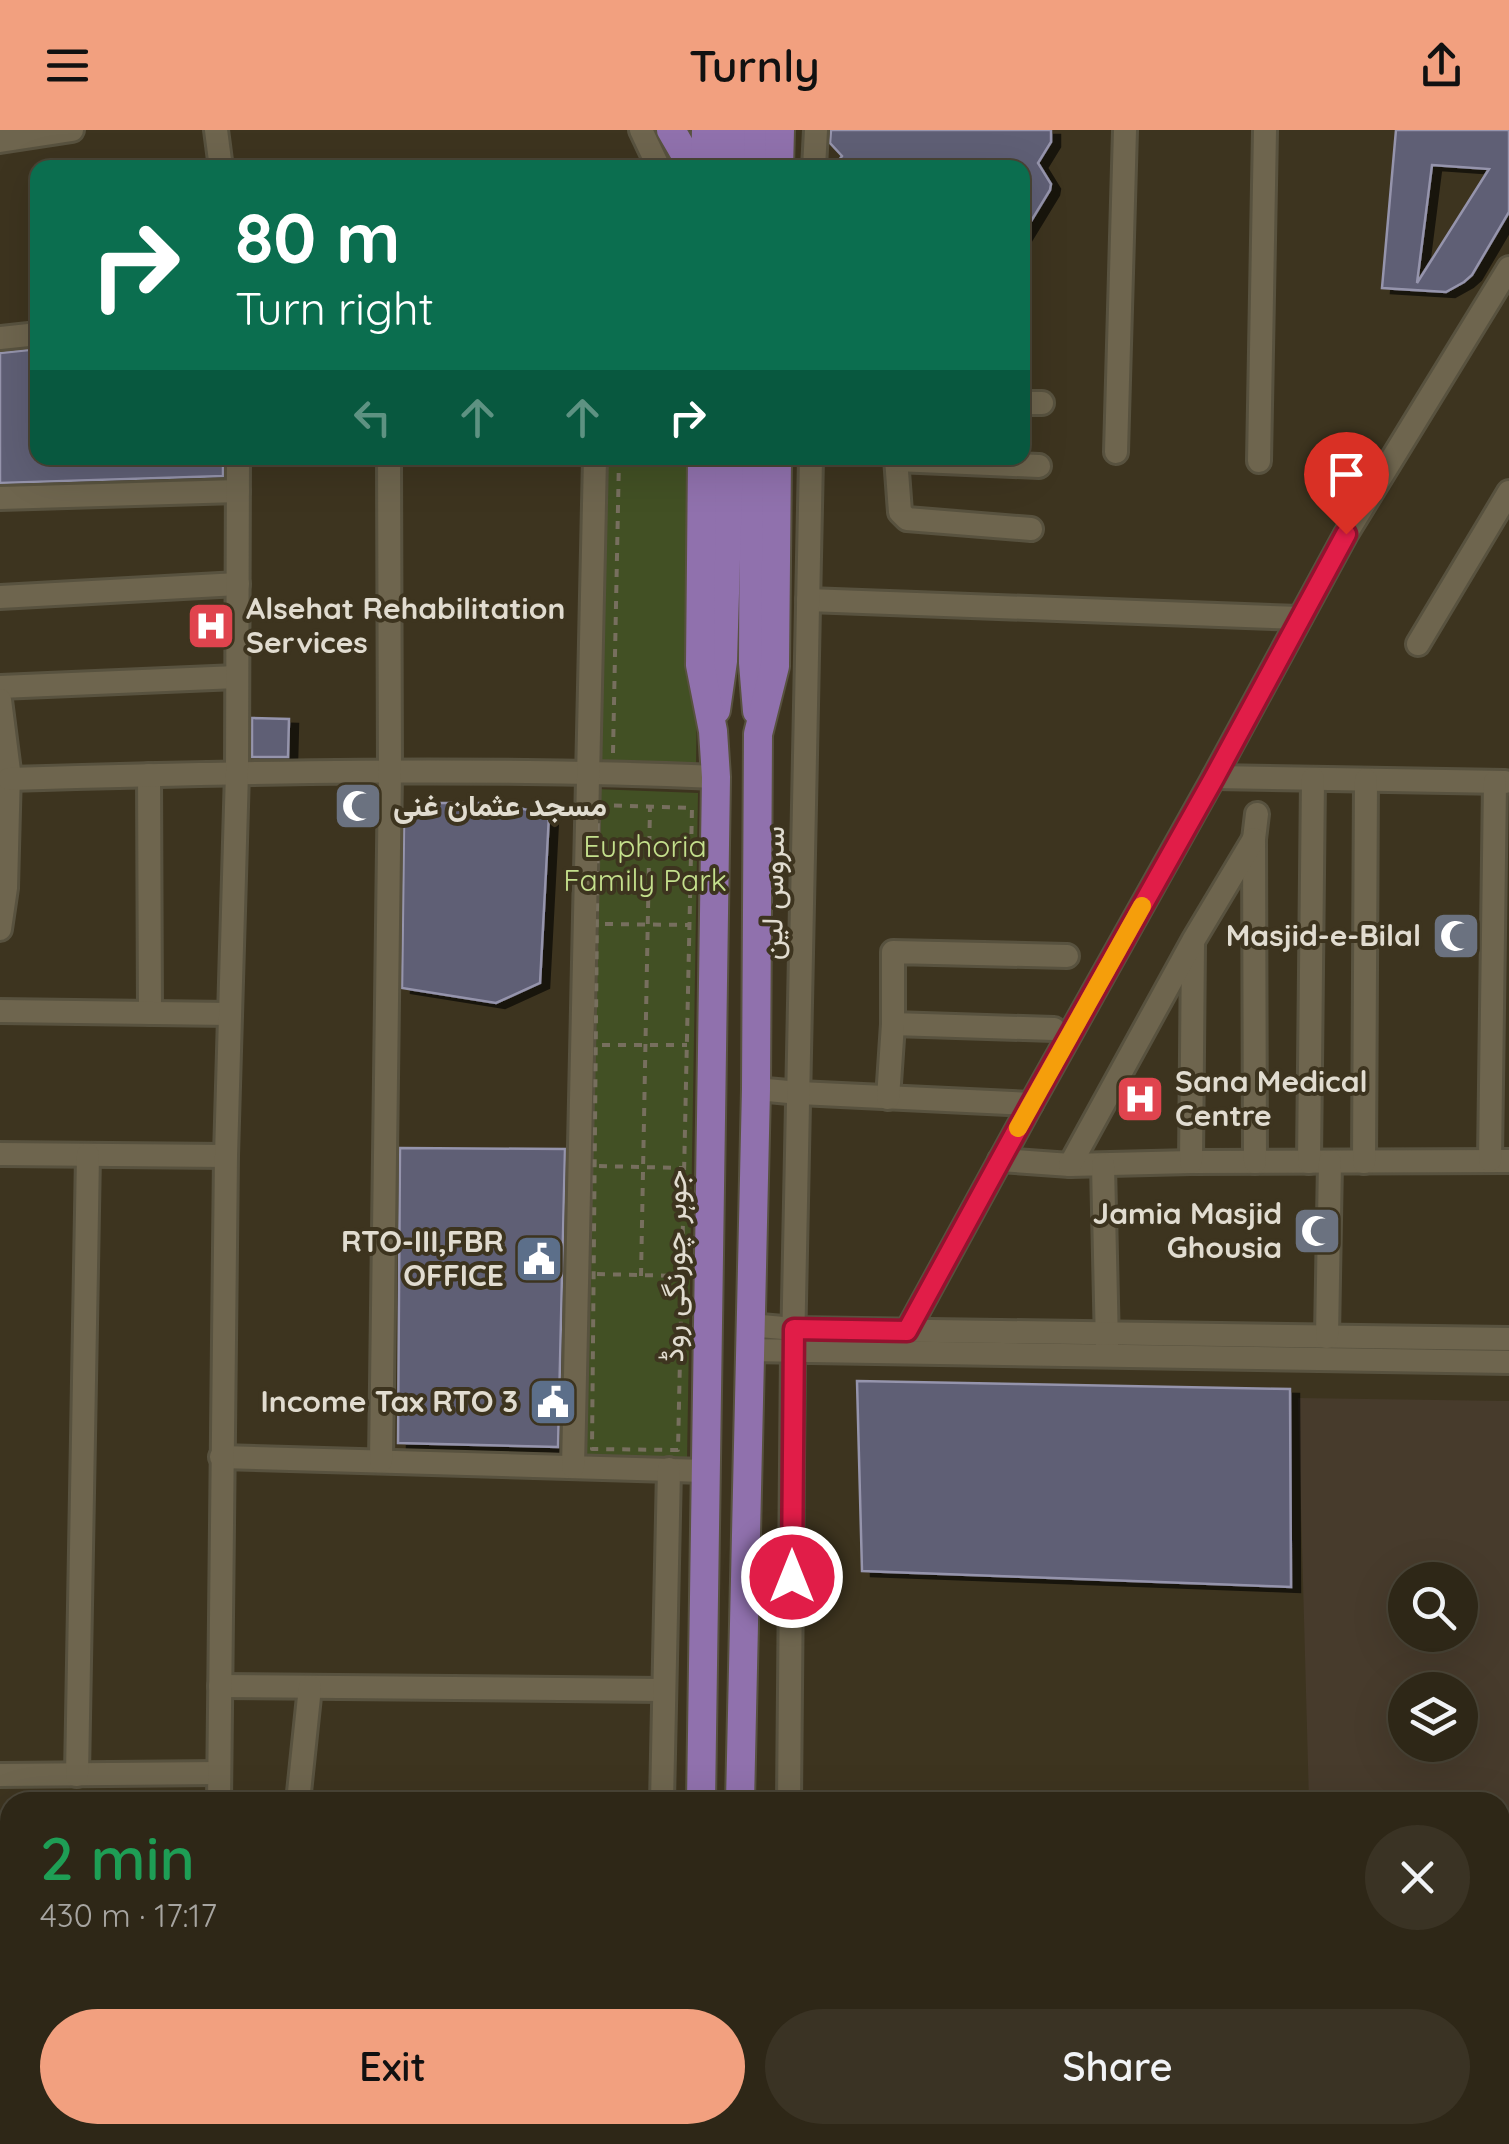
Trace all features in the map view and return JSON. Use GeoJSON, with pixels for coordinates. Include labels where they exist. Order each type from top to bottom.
{"type":"FeatureCollection","features":[{"type":"Feature","properties":{"kind":"main road"},"geometry":{"type":"LineString","coordinates":[[671,130],[689,160]]}},
{"type":"Feature","properties":{"kind":"main road"},"geometry":{"type":"LineString","coordinates":[[705,160],[706,130]]}},
{"type":"Feature","properties":{"kind":"main road"},"geometry":{"type":"LineString","coordinates":[[732,130],[732,160]]}},
{"type":"Feature","properties":{"kind":"main road","name":"جوہر چورنگی روڈ"},"geometry":{"type":"LineString","coordinates":[[700,1792],[716,777],[713,731],[700,665],[702,465]]}},
{"type":"Feature","properties":{"kind":"main road","name":"جوہر چورنگی روڈ"},"geometry":{"type":"LineString","coordinates":[[713,731],[723,660],[729,465]]}},
{"type":"Feature","properties":{"kind":"main road"},"geometry":{"type":"LineString","coordinates":[[740,1792],[756,1089],[758,734],[753,663],[754,465]]}},
{"type":"Feature","properties":{"kind":"main road"},"geometry":{"type":"LineString","coordinates":[[758,734],[775,666],[777,465]]}},
{"type":"Feature","properties":{"kind":"street"},"geometry":{"type":"LineString","coordinates":[[0,142],[72,130]]}},
{"type":"Feature","properties":{"kind":"street"},"geometry":{"type":"LineString","coordinates":[[216,130],[219,160]]}},
{"type":"Feature","properties":{"kind":"street"},"geometry":{"type":"LineString","coordinates":[[641,130],[656,160]]}},
{"type":"Feature","properties":{"kind":"street"},"geometry":{"type":"LineString","coordinates":[[814,160],[816,130]]}},
{"type":"Feature","properties":{"kind":"street"},"geometry":{"type":"LineString","coordinates":[[1116,452],[1125,130]]}},
{"type":"Feature","properties":{"kind":"street"},"geometry":{"type":"LineString","coordinates":[[1260,462],[1265,130]]}},
{"type":"Feature","properties":{"kind":"street"},"geometry":{"type":"LineString","coordinates":[[907,1331],[1370,490],[1509,268]]}},
{"type":"Feature","properties":{"kind":"street"},"geometry":{"type":"LineString","coordinates":[[0,338],[30,335]]}},
{"type":"Feature","properties":{"kind":"street"},"geometry":{"type":"LineString","coordinates":[[219,1792],[226,1156],[237,772],[238,465]]}},
{"type":"Feature","properties":{"kind":"street"},"geometry":{"type":"LineString","coordinates":[[381,1462],[390,465]]}},
{"type":"Feature","properties":{"kind":"street"},"geometry":{"type":"LineString","coordinates":[[572,1467],[595,465]]}},
{"type":"Feature","properties":{"kind":"street","name":"سروس لین"},"geometry":{"type":"LineString","coordinates":[[790,1792],[794,1340],[811,465]]}},
{"type":"Feature","properties":{"kind":"street"},"geometry":{"type":"LineString","coordinates":[[896,465],[900,512],[907,519],[1031,529]]}},
{"type":"Feature","properties":{"kind":"street"},"geometry":{"type":"LineString","coordinates":[[1019,465],[1039,466]]}},
{"type":"Feature","properties":{"kind":"street"},"geometry":{"type":"LineString","coordinates":[[0,498],[238,491]]}},
{"type":"Feature","properties":{"kind":"street"},"geometry":{"type":"LineString","coordinates":[[1418,644],[1509,492]]}},
{"type":"Feature","properties":{"kind":"street"},"geometry":{"type":"LineString","coordinates":[[0,597],[238,584]]}},
{"type":"Feature","properties":{"kind":"street"},"geometry":{"type":"LineString","coordinates":[[808,600],[1300,618]]}},
{"type":"Feature","properties":{"kind":"street"},"geometry":{"type":"LineString","coordinates":[[0,687],[237,676]]}},
{"type":"Feature","properties":{"kind":"street"},"geometry":{"type":"LineString","coordinates":[[0,700],[8,779],[6,888],[0,929]]}},
{"type":"Feature","properties":{"kind":"street"},"geometry":{"type":"LineString","coordinates":[[8,779],[237,772],[588,772],[716,777]]}},
{"type":"Feature","properties":{"kind":"street"},"geometry":{"type":"LineString","coordinates":[[149,774],[150,1012]]}},
{"type":"Feature","properties":{"kind":"street"},"geometry":{"type":"LineString","coordinates":[[1000,1160],[1103,1165],[1500,1160],[1502,782],[1214,778]]}},
{"type":"Feature","properties":{"kind":"street"},"geometry":{"type":"LineString","coordinates":[[1312,779],[1327,1337]]}},
{"type":"Feature","properties":{"kind":"street"},"geometry":{"type":"LineString","coordinates":[[1364,1162],[1366,780]]}},
{"type":"Feature","properties":{"kind":"street"},"geometry":{"type":"LineString","coordinates":[[1254,1162],[1257,814]]}},
{"type":"Feature","properties":{"kind":"street"},"geometry":{"type":"LineString","coordinates":[[1070,1165],[1254,839]]}},
{"type":"Feature","properties":{"kind":"street"},"geometry":{"type":"LineString","coordinates":[[1190,1162],[1193,941]]}},
{"type":"Feature","properties":{"kind":"street"},"geometry":{"type":"LineString","coordinates":[[888,1098],[893,952],[1067,956]]}},
{"type":"Feature","properties":{"kind":"street"},"geometry":{"type":"LineString","coordinates":[[0,1010],[230,1014]]}},
{"type":"Feature","properties":{"kind":"street"},"geometry":{"type":"LineString","coordinates":[[893,1024],[1054,1029]]}},
{"type":"Feature","properties":{"kind":"street"},"geometry":{"type":"LineString","coordinates":[[756,1089],[1031,1104]]}},
{"type":"Feature","properties":{"kind":"street"},"geometry":{"type":"LineString","coordinates":[[0,1154],[226,1156]]}},
{"type":"Feature","properties":{"kind":"street"},"geometry":{"type":"LineString","coordinates":[[77,1775],[88,1155]]}},
{"type":"Feature","properties":{"kind":"street"},"geometry":{"type":"LineString","coordinates":[[1103,1165],[1107,1344]]}},
{"type":"Feature","properties":{"kind":"street"},"geometry":{"type":"LineString","coordinates":[[794,1340],[907,1331],[1509,1362]]}},
{"type":"Feature","properties":{"kind":"street"},"geometry":{"type":"LineString","coordinates":[[750,1338],[1107,1344],[1327,1337],[1509,1339]]}},
{"type":"Feature","properties":{"kind":"street"},"geometry":{"type":"LineString","coordinates":[[221,1457],[705,1470]]}},
{"type":"Feature","properties":{"kind":"street"},"geometry":{"type":"LineString","coordinates":[[662,1792],[669,1469]]}},
{"type":"Feature","properties":{"kind":"street"},"geometry":{"type":"LineString","coordinates":[[220,1686],[664,1690]]}},
{"type":"Feature","properties":{"kind":"street"},"geometry":{"type":"LineString","coordinates":[[299,1792],[310,1687]]}},
{"type":"Feature","properties":{"kind":"street"},"geometry":{"type":"LineString","coordinates":[[0,1776],[219,1774]]}},
{"type":"Feature","properties":{"kind":"street"},"geometry":{"type":"LineString","coordinates":[[655,2144],[686,2144]]}},
{"type":"Feature","properties":{"kind":"path"},"geometry":{"type":"LineString","coordinates":[[612,758],[619,465]]}},
{"type":"Feature","properties":{"kind":"path"},"geometry":{"type":"LineString","coordinates":[[598,805],[650,807],[692,808],[678,1450],[592,1450],[598,805]]}},
{"type":"Feature","properties":{"kind":"path"},"geometry":{"type":"LineString","coordinates":[[641,1276],[650,807]]}},
{"type":"Feature","properties":{"kind":"path"},"geometry":{"type":"LineString","coordinates":[[597,924],[690,925]]}},
{"type":"Feature","properties":{"kind":"path"},"geometry":{"type":"LineString","coordinates":[[596,1046],[687,1045]]}},
{"type":"Feature","properties":{"kind":"path"},"geometry":{"type":"LineString","coordinates":[[595,1166],[684,1168]]}},
{"type":"Feature","properties":{"kind":"path"},"geometry":{"type":"LineString","coordinates":[[594,1274],[682,1276]]}},
{"type":"Feature","properties":{"kind":"shaded area"},"geometry":{"type":"Polygon","coordinates":[[[1298,1398],[1509,1401],[1509,1792],[1309,1792],[1298,1398]]]}},
{"type":"Feature","properties":{"kind":"green space"},"geometry":{"type":"Polygon","coordinates":[[[601,465],[700,465],[696,768],[597,766],[601,465]]]}},
{"type":"Feature","properties":{"kind":"green space","name":"Euphoria Family Park"},"geometry":{"type":"Polygon","coordinates":[[[594,789],[698,793],[687,1461],[584,1457],[594,789]]]}},
{"type":"Feature","properties":{"kind":"building"},"geometry":{"type":"Polygon","coordinates":[[[831,130],[1051,130],[1051,142],[1038,163],[1051,184],[1050,190],[1030,223],[1030,160],[839,160],[842,156],[830,143],[831,130]]]}},
{"type":"Feature","properties":{"kind":"building"},"geometry":{"type":"Polygon","coordinates":[[[1396,130],[1509,130],[1509,212],[1472,275],[1446,292],[1382,288],[1396,130]],[[1432,165],[1417,283],[1489,169],[1432,165]]]}},
{"type":"Feature","properties":{"kind":"building"},"geometry":{"type":"Polygon","coordinates":[[[30,350],[30,465],[223,465],[223,476],[0,483],[0,353],[30,350]]]}},
{"type":"Feature","properties":{"kind":"building"},"geometry":{"type":"Polygon","coordinates":[[[252,718],[289,719],[288,757],[252,757],[252,718]]]}},
{"type":"Feature","properties":{"kind":"building"},"geometry":{"type":"Polygon","coordinates":[[[437,803],[498,803],[549,815],[540,983],[496,1003],[402,988],[404,824],[437,803]]]}},
{"type":"Feature","properties":{"kind":"building"},"geometry":{"type":"Polygon","coordinates":[[[400,1148],[565,1149],[558,1447],[398,1443],[400,1148]]]}},
{"type":"Feature","properties":{"kind":"building"},"geometry":{"type":"Polygon","coordinates":[[[857,1381],[1290,1389],[1291,1587],[862,1571],[857,1381]]]}},
{"type":"Feature","properties":{"kind":"slow traffic"},"geometry":{"type":"LineString","coordinates":[[1018,1128],[1142,906]]}},
{"type":"Feature","properties":{"kind":"place","name":"Alsehat Rehabilitation Services"},"geometry":{"type":"Point","coordinates":[211,626]}},
{"type":"Feature","properties":{"kind":"place","name":"مسجد عثمان غنی"},"geometry":{"type":"Point","coordinates":[358,806]}},
{"type":"Feature","properties":{"kind":"place","name":"Masjid-e-Bilal"},"geometry":{"type":"Point","coordinates":[1456,936]}},
{"type":"Feature","properties":{"kind":"place","name":"Sana Medical Centre"},"geometry":{"type":"Point","coordinates":[1140,1099]}},
{"type":"Feature","properties":{"kind":"place","name":"Jamia Masjid Ghousia"},"geometry":{"type":"Point","coordinates":[1317,1231]}},
{"type":"Feature","properties":{"kind":"place","name":"RTO-III,FBR OFFICE"},"geometry":{"type":"Point","coordinates":[539,1259]}},
{"type":"Feature","properties":{"kind":"place","name":"Income Tax RTO 3"},"geometry":{"type":"Point","coordinates":[553,1402]}},
{"type":"Feature","properties":{"kind":"route"},"geometry":{"type":"LineString","coordinates":[[792,1577],[794,1329],[907,1331],[1346,534]]}}]}
